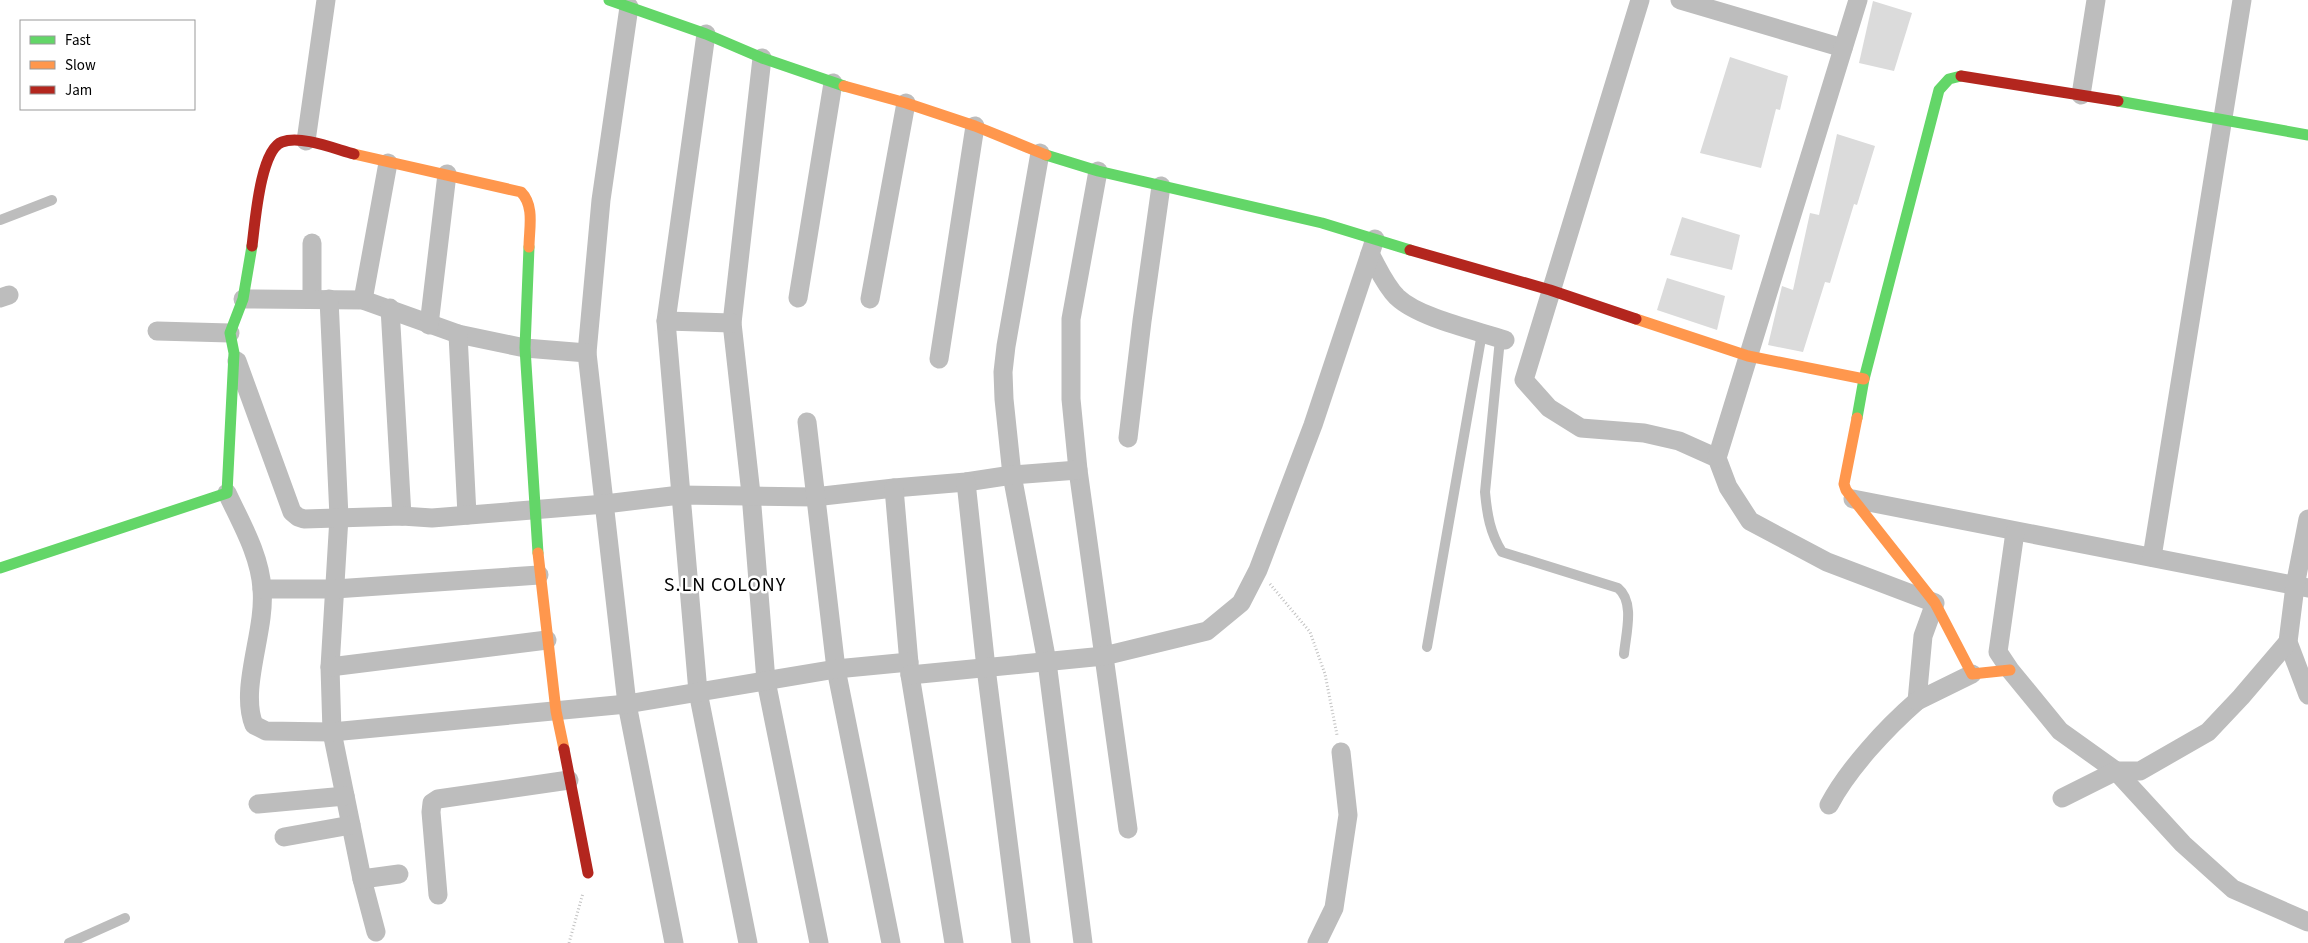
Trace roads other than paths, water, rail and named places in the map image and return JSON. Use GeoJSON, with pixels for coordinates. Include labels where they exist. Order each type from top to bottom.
{"type":"FeatureCollection","features":[{"type":"Feature","properties":{"kind":"street"},"geometry":{"type":"LineString","coordinates":[[306,141],[326,0]]}},
{"type":"Feature","properties":{"kind":"street"},"geometry":{"type":"LineString","coordinates":[[609,0],[706,34],[762,58],[833,83],[906,103],[975,126],[1040,153],[1098,172],[1322,223],[1372,246],[1550,290],[1748,356],[1864,380]]}},
{"type":"Feature","properties":{"kind":"street"},"geometry":{"type":"LineString","coordinates":[[1640,0],[1524,380],[1548,408],[1581,428],[1644,433],[1679,441],[1717,458]]}},
{"type":"Feature","properties":{"kind":"street"},"geometry":{"type":"LineString","coordinates":[[1680,0],[1843,48]]}},
{"type":"Feature","properties":{"kind":"street"},"geometry":{"type":"LineString","coordinates":[[1858,0],[1717,458],[1728,488],[1750,521],[1828,562],[1935,603]]}},
{"type":"Feature","properties":{"kind":"street"},"geometry":{"type":"LineString","coordinates":[[2081,95],[2096,0]]}},
{"type":"Feature","properties":{"kind":"street"},"geometry":{"type":"LineString","coordinates":[[2152,557],[2242,0]]}},
{"type":"Feature","properties":{"kind":"street"},"geometry":{"type":"LineString","coordinates":[[629,7],[601,200],[587,353],[628,704],[674,943]]}},
{"type":"Feature","properties":{"kind":"street"},"geometry":{"type":"LineString","coordinates":[[706,34],[666,321],[698,692],[748,943]]}},
{"type":"Feature","properties":{"kind":"street"},"geometry":{"type":"LineString","coordinates":[[762,58],[732,323],[751,494],[766,681],[819,943]]}},
{"type":"Feature","properties":{"kind":"street"},"geometry":{"type":"LineString","coordinates":[[1972,674],[1935,603],[1846,490],[1844,478],[1864,380],[1939,90],[1953,76],[1964,76],[2224,119],[2308,135]]}},
{"type":"Feature","properties":{"kind":"street"},"geometry":{"type":"LineString","coordinates":[[798,298],[833,83]]}},
{"type":"Feature","properties":{"kind":"street"},"geometry":{"type":"LineString","coordinates":[[870,299],[906,103]]}},
{"type":"Feature","properties":{"kind":"street"},"geometry":{"type":"LineString","coordinates":[[939,359],[975,126]]}},
{"type":"Feature","properties":{"kind":"street"},"geometry":{"type":"LineString","coordinates":[[588,873],[556,711],[538,576],[536,509],[524,348],[530,211],[527,198],[514,188],[388,163],[306,141],[282,142],[272,150],[265,164],[243,299],[230,332],[234,353],[292,512],[298,517],[304,519],[402,516],[432,518],[536,509],[605,504],[680,495],[751,494],[814,497],[966,482],[1012,475],[1078,470]]}},
{"type":"Feature","properties":{"kind":"street"},"geometry":{"type":"LineString","coordinates":[[1040,153],[1003,372],[1012,475],[1047,662],[1083,943]]}},
{"type":"Feature","properties":{"kind":"street"},"geometry":{"type":"LineString","coordinates":[[363,300],[388,163]]}},
{"type":"Feature","properties":{"kind":"street"},"geometry":{"type":"LineString","coordinates":[[1098,172],[1071,319],[1071,399],[1078,470],[1128,830]]}},
{"type":"Feature","properties":{"kind":"street"},"geometry":{"type":"LineString","coordinates":[[429,325],[447,174]]}},
{"type":"Feature","properties":{"kind":"street"},"geometry":{"type":"LineString","coordinates":[[1128,438],[1161,186]]}},
{"type":"Feature","properties":{"kind":"street"},"geometry":{"type":"LineString","coordinates":[[312,243],[320,298],[339,517],[330,667],[332,732],[362,879],[376,932]]}},
{"type":"Feature","properties":{"kind":"street"},"geometry":{"type":"LineString","coordinates":[[1372,246],[1385,281],[1397,296],[1412,309],[1503,340]]}},
{"type":"Feature","properties":{"kind":"street"},"geometry":{"type":"LineString","coordinates":[[234,353],[227,493],[256,560],[262,589],[260,630],[249,698],[250,715],[254,725],[266,731],[332,732],[556,711],[628,704],[836,669],[986,668],[1104,656],[1207,631],[1241,602],[1258,570],[1313,424],[1372,246]]}},
{"type":"Feature","properties":{"kind":"street"},"geometry":{"type":"LineString","coordinates":[[243,299],[320,298],[363,300],[390,308],[429,325],[458,334],[524,348],[587,353]]}},
{"type":"Feature","properties":{"kind":"street"},"geometry":{"type":"LineString","coordinates":[[390,308],[402,516]]}},
{"type":"Feature","properties":{"kind":"street"},"geometry":{"type":"LineString","coordinates":[[666,321],[732,323]]}},
{"type":"Feature","properties":{"kind":"street"},"geometry":{"type":"LineString","coordinates":[[157,331],[230,332]]}},
{"type":"Feature","properties":{"kind":"street"},"geometry":{"type":"LineString","coordinates":[[458,334],[467,515]]}},
{"type":"Feature","properties":{"kind":"street"},"geometry":{"type":"LineString","coordinates":[[807,422],[814,497],[836,669],[891,943]]}},
{"type":"Feature","properties":{"kind":"street"},"geometry":{"type":"LineString","coordinates":[[966,482],[986,668],[1021,943]]}},
{"type":"Feature","properties":{"kind":"street"},"geometry":{"type":"LineString","coordinates":[[894,488],[910,668],[954,943]]}},
{"type":"Feature","properties":{"kind":"street"},"geometry":{"type":"LineString","coordinates":[[0,568],[227,493]]}},
{"type":"Feature","properties":{"kind":"street"},"geometry":{"type":"LineString","coordinates":[[1853,498],[2016,532],[2302,587]]}},
{"type":"Feature","properties":{"kind":"street"},"geometry":{"type":"LineString","coordinates":[[2062,798],[2116,771],[2140,771],[2208,732],[2241,698],[2288,642],[2302,587],[2308,519]]}},
{"type":"Feature","properties":{"kind":"street"},"geometry":{"type":"LineString","coordinates":[[2016,532],[1998,652],[2010,670],[2060,731],[2116,771],[2183,844],[2234,889],[2308,922]]}},
{"type":"Feature","properties":{"kind":"street"},"geometry":{"type":"LineString","coordinates":[[262,589],[335,589],[538,576]]}},
{"type":"Feature","properties":{"kind":"street"},"geometry":{"type":"LineString","coordinates":[[1917,701],[1923,636],[1935,603]]}},
{"type":"Feature","properties":{"kind":"street"},"geometry":{"type":"LineString","coordinates":[[330,667],[547,640]]}},
{"type":"Feature","properties":{"kind":"street"},"geometry":{"type":"LineString","coordinates":[[2288,642],[2308,695]]}},
{"type":"Feature","properties":{"kind":"street"},"geometry":{"type":"LineString","coordinates":[[1829,805],[1837,789],[1894,721],[1917,701],[1972,674],[2010,670]]}},
{"type":"Feature","properties":{"kind":"street"},"geometry":{"type":"LineString","coordinates":[[1317,943],[1334,908],[1348,815],[1340,752]]}},
{"type":"Feature","properties":{"kind":"street"},"geometry":{"type":"LineString","coordinates":[[438,895],[430,812],[432,803],[438,799],[569,780]]}},
{"type":"Feature","properties":{"kind":"street"},"geometry":{"type":"LineString","coordinates":[[258,804],[345,796]]}},
{"type":"Feature","properties":{"kind":"street"},"geometry":{"type":"LineString","coordinates":[[284,837],[351,825]]}},
{"type":"Feature","properties":{"kind":"street"},"geometry":{"type":"LineString","coordinates":[[362,879],[399,874]]}},
{"type":"Feature","properties":{"kind":"lane"},"geometry":{"type":"LineString","coordinates":[[0,220],[52,200]]}},
{"type":"Feature","properties":{"kind":"lane"},"geometry":{"type":"LineString","coordinates":[[1426,647],[1482,333]]}},
{"type":"Feature","properties":{"kind":"lane"},"geometry":{"type":"LineString","coordinates":[[1503,340],[1485,492],[1494,540],[1502,552],[1618,588],[1624,593],[1628,615],[1624,654]]}},
{"type":"Feature","properties":{"kind":"lane"},"geometry":{"type":"LineString","coordinates":[[69,943],[125,918]]}},
{"type":"Feature","properties":{"kind":"district","name":"S.LN COLONY"},"geometry":{"type":"Point","coordinates":[725,585]}}]}
